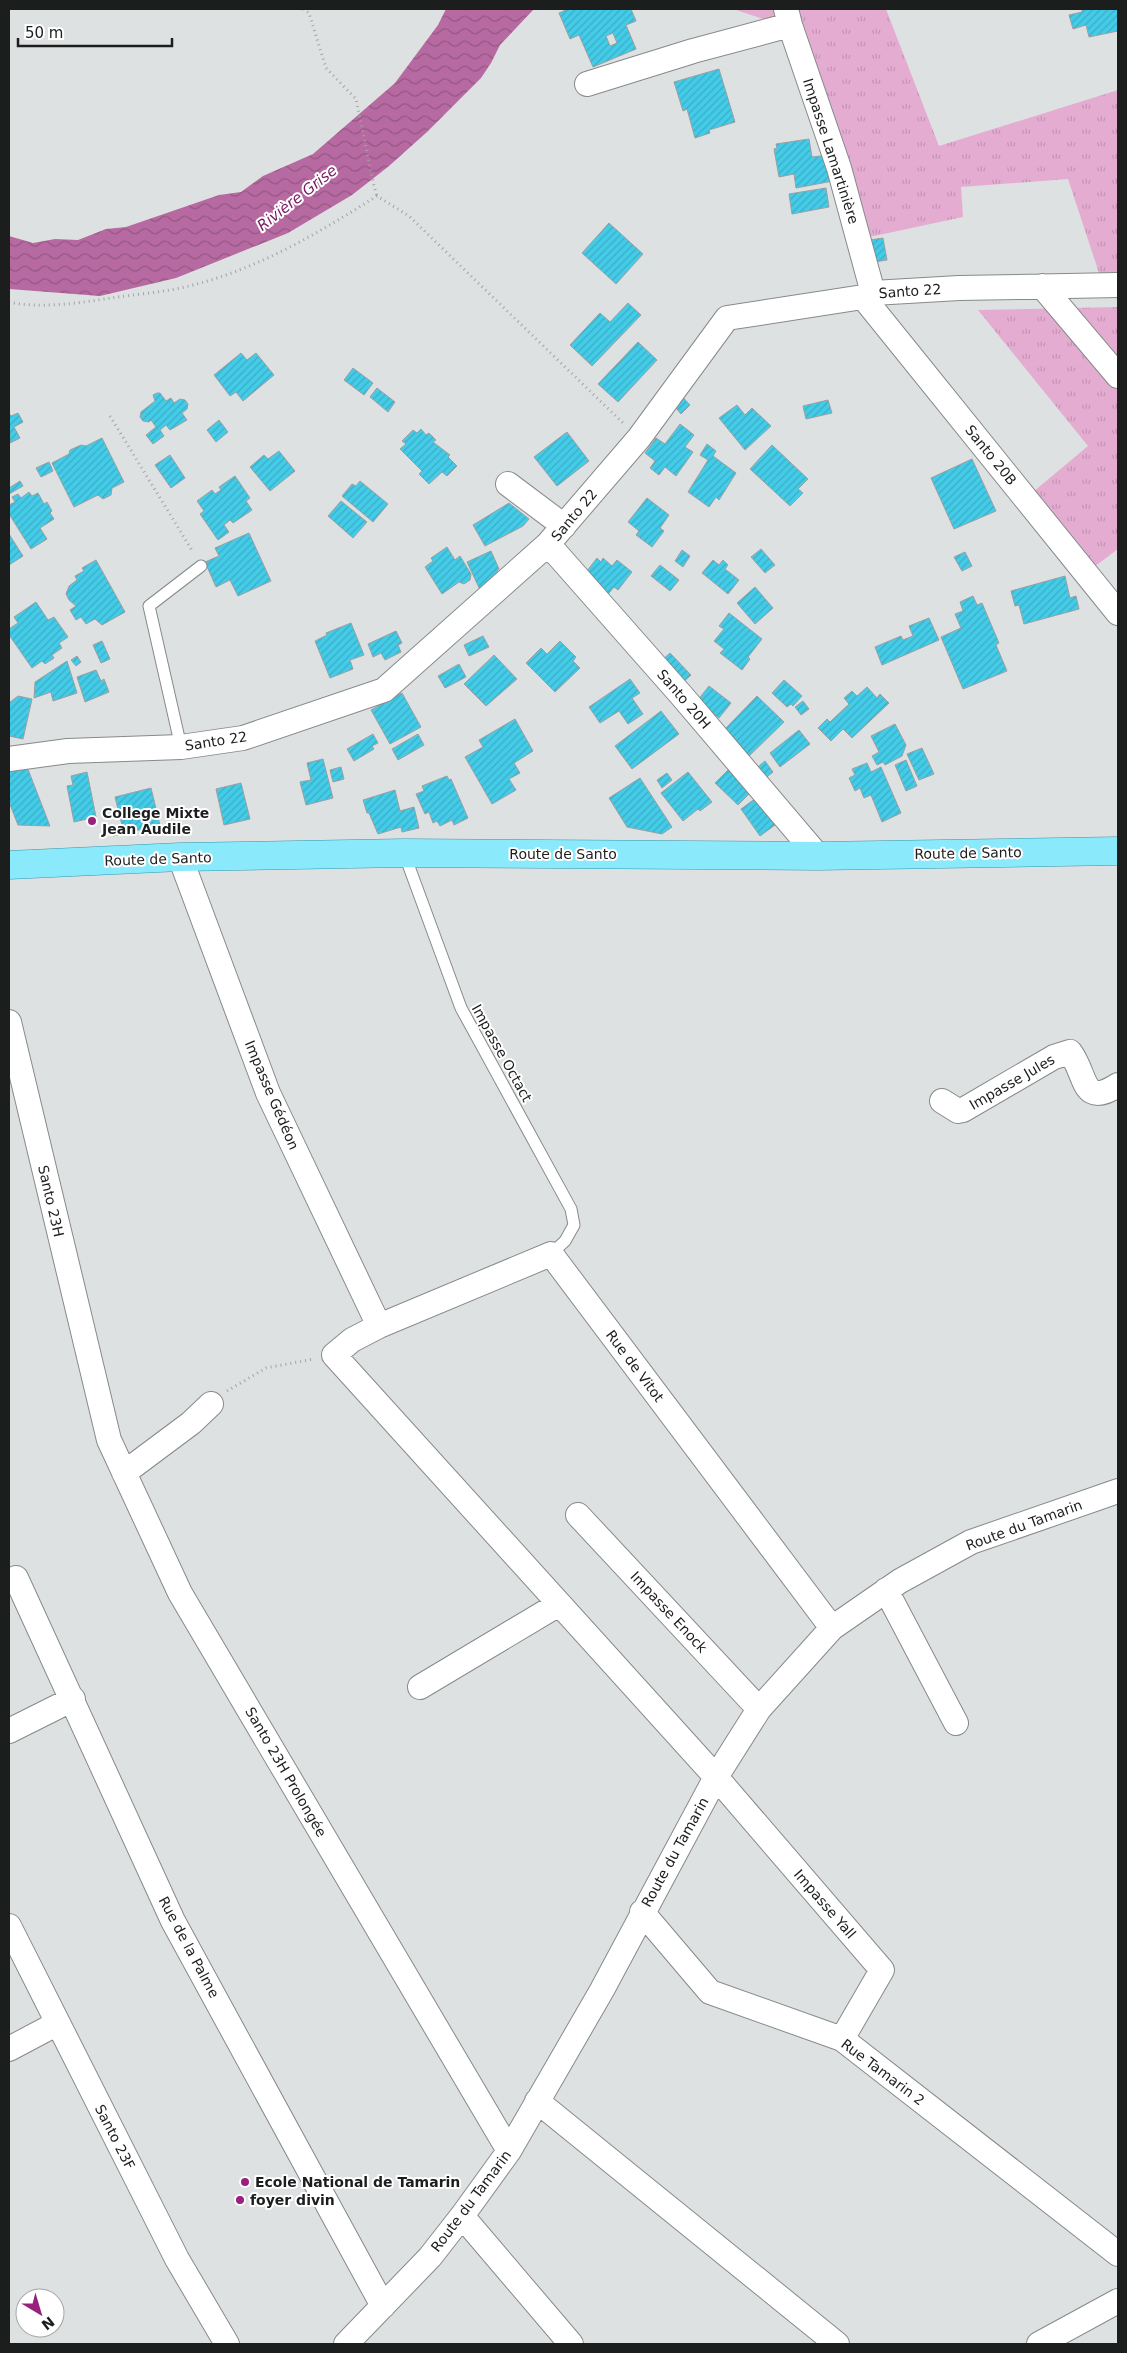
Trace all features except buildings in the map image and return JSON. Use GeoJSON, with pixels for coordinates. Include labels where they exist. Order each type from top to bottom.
{"type":"FeatureCollection","features":[{"type":"Feature","properties":{"kind":"main road","name":"Route de Santo"},"geometry":{"type":"LineString","coordinates":[[9,865],[180,857],[404,853],[818,856],[1118,851]]}},
{"type":"Feature","properties":{"kind":"street"},"geometry":{"type":"LineString","coordinates":[[587,84],[693,51],[788,17]]}},
{"type":"Feature","properties":{"kind":"street","name":"Impasse Lamartinière"},"geometry":{"type":"LineString","coordinates":[[788,17],[839,168],[868,295]]}},
{"type":"Feature","properties":{"kind":"street","name":"Santo 22"},"geometry":{"type":"LineString","coordinates":[[9,759],[68,751],[181,747],[244,738],[384,690],[548,544],[639,438],[727,318],[868,295],[1042,286],[1118,285]]}},
{"type":"Feature","properties":{"kind":"street"},"geometry":{"type":"LineString","coordinates":[[1042,286],[1118,376]]}},
{"type":"Feature","properties":{"kind":"street","name":"Santo 20B"},"geometry":{"type":"LineString","coordinates":[[868,295],[1118,613]]}},
{"type":"Feature","properties":{"kind":"street"},"geometry":{"type":"LineString","coordinates":[[508,484],[564,526]]}},
{"type":"Feature","properties":{"kind":"street","name":"Santo 20H"},"geometry":{"type":"LineString","coordinates":[[548,544],[682,696],[818,856]]}},
{"type":"Feature","properties":{"kind":"street","name":"Impasse Gédéon"},"geometry":{"type":"LineString","coordinates":[[180,857],[268,1093],[379,1326]]}},
{"type":"Feature","properties":{"kind":"street","name":"Santo 23H"},"geometry":{"type":"LineString","coordinates":[[9,1022],[93,1380]]}},
{"type":"Feature","properties":{"kind":"street","name":"Impasse Jules"},"geometry":{"type":"LineString","coordinates":[[942,1101],[958,1111],[963,1110],[1054,1057],[1070,1052],[1075,1059],[1087,1089],[1100,1094],[1118,1084]]}},
{"type":"Feature","properties":{"kind":"street"},"geometry":{"type":"LineString","coordinates":[[551,1254],[379,1326],[352,1340],[334,1355],[716,1778]]}},
{"type":"Feature","properties":{"kind":"street","name":"Rue de Vitot"},"geometry":{"type":"LineString","coordinates":[[551,1254],[832,1628]]}},
{"type":"Feature","properties":{"kind":"street","name":"Santo 23H Prolongée"},"geometry":{"type":"LineString","coordinates":[[93,1380],[109,1440],[180,1593],[509,2151]]}},
{"type":"Feature","properties":{"kind":"street"},"geometry":{"type":"LineString","coordinates":[[124,1473],[191,1423],[216,1399]]}},
{"type":"Feature","properties":{"kind":"street","name":"Route du Tamarin"},"geometry":{"type":"LineString","coordinates":[[351,2343],[430,2256],[462,2216],[509,2151],[602,1990],[642,1912],[716,1778],[759,1709],[832,1628],[886,1590],[971,1542],[1118,1491]]}},
{"type":"Feature","properties":{"kind":"street","name":"Impasse Enock"},"geometry":{"type":"LineString","coordinates":[[578,1515],[759,1709]]}},
{"type":"Feature","properties":{"kind":"street","name":"Rue de la Palme"},"geometry":{"type":"LineString","coordinates":[[16,1578],[173,1921],[383,2306]]}},
{"type":"Feature","properties":{"kind":"street"},"geometry":{"type":"LineString","coordinates":[[886,1590],[956,1723]]}},
{"type":"Feature","properties":{"kind":"street"},"geometry":{"type":"LineString","coordinates":[[420,1687],[559,1604]]}},
{"type":"Feature","properties":{"kind":"street"},"geometry":{"type":"LineString","coordinates":[[9,1731],[73,1699]]}},
{"type":"Feature","properties":{"kind":"street","name":"Impasse Yall"},"geometry":{"type":"LineString","coordinates":[[716,1778],[882,1970],[842,2039]]}},
{"type":"Feature","properties":{"kind":"street","name":"Rue Tamarin 2"},"geometry":{"type":"LineString","coordinates":[[642,1912],[710,1992],[842,2039],[1118,2254]]}},
{"type":"Feature","properties":{"kind":"street","name":"Santo 23F"},"geometry":{"type":"LineString","coordinates":[[9,1926],[176,2259],[227,2344]]}},
{"type":"Feature","properties":{"kind":"street"},"geometry":{"type":"LineString","coordinates":[[9,2049],[58,2023]]}},
{"type":"Feature","properties":{"kind":"street"},"geometry":{"type":"LineString","coordinates":[[537,2102],[837,2344]]}},
{"type":"Feature","properties":{"kind":"street"},"geometry":{"type":"LineString","coordinates":[[462,2216],[571,2344]]}},
{"type":"Feature","properties":{"kind":"street"},"geometry":{"type":"LineString","coordinates":[[1038,2344],[1118,2301]]}},
{"type":"Feature","properties":{"kind":"lane"},"geometry":{"type":"LineString","coordinates":[[181,747],[150,606],[201,566]]}},
{"type":"Feature","properties":{"kind":"lane","name":"Impasse Octact"},"geometry":{"type":"LineString","coordinates":[[404,853],[461,1008],[571,1209],[574,1225],[564,1242],[551,1254]]}},
{"type":"Feature","properties":{"kind":"path"},"geometry":{"type":"LineString","coordinates":[[303,9],[309,13],[326,68],[356,99],[377,196],[409,216],[639,438]]}},
{"type":"Feature","properties":{"kind":"path"},"geometry":{"type":"LineString","coordinates":[[9,302],[22,305],[91,301],[193,285],[268,257],[321,232],[377,196]]}},
{"type":"Feature","properties":{"kind":"path"},"geometry":{"type":"LineString","coordinates":[[110,416],[201,566]]}},
{"type":"Feature","properties":{"kind":"path"},"geometry":{"type":"LineString","coordinates":[[216,1399],[266,1368],[334,1355]]}},
{"type":"Feature","properties":{"kind":"green space"},"geometry":{"type":"Polygon","coordinates":[[[733,9],[886,9],[939,146],[1118,90],[1118,278],[1101,279],[1068,179],[961,187],[963,217],[865,238],[797,30],[733,9]]]}},
{"type":"Feature","properties":{"kind":"green space"},"geometry":{"type":"Polygon","coordinates":[[[1118,307],[1118,549],[1094,567],[1033,492],[1088,446],[978,310],[1118,307]]]}},
{"type":"Feature","properties":{"kind":"water","name":"Rivière Grise"},"geometry":{"type":"Polygon","coordinates":[[[446,9],[534,9],[500,45],[481,78],[427,132],[389,166],[352,195],[288,233],[176,278],[100,296],[9,289],[9,236],[33,243],[55,239],[78,240],[106,229],[126,227],[219,195],[241,192],[263,176],[313,154],[395,83],[438,25],[446,9]]]}},
{"type":"Feature","properties":{"kind":"place","name":"College Mixte Jean Audile"},"geometry":{"type":"Point","coordinates":[92,821]}},
{"type":"Feature","properties":{"kind":"place","name":"Ecole National de Tamarin"},"geometry":{"type":"Point","coordinates":[245,2182]}},
{"type":"Feature","properties":{"kind":"place","name":"foyer divin"},"geometry":{"type":"Point","coordinates":[240,2200]}}]}
